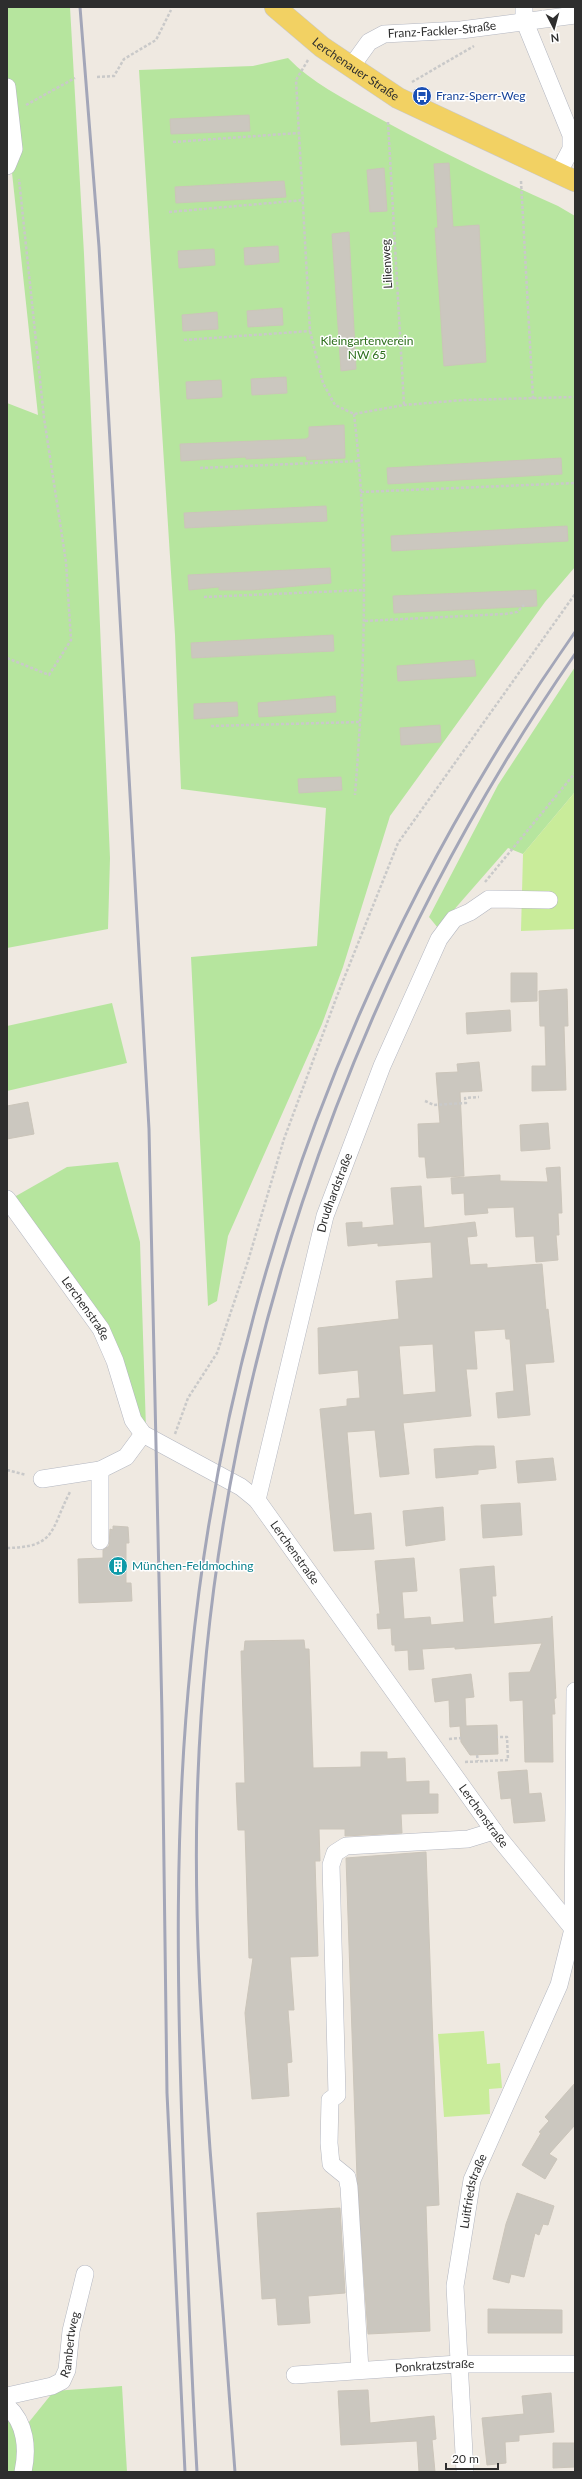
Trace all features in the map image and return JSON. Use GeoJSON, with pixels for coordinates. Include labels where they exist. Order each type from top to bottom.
{"type":"FeatureCollection","features":[{"type":"Feature","properties":{"kind":"main road","name":"Lerchenauer Straße"},"geometry":{"type":"LineString","coordinates":[[275,7],[322,47],[398,98],[567,176]]}},
{"type":"Feature","properties":{"kind":"street","name":"Franz-Fackler-Straße"},"geometry":{"type":"LineString","coordinates":[[351,67],[369,42],[384,34],[482,27],[524,14],[575,15]]}},
{"type":"Feature","properties":{"kind":"street"},"geometry":{"type":"LineString","coordinates":[[524,14],[571,135],[572,149],[567,176]]}},
{"type":"Feature","properties":{"kind":"street"},"geometry":{"type":"LineString","coordinates":[[7,87],[14,149],[7,166]]}},
{"type":"Feature","properties":{"kind":"street","name":"Drudhardstraße"},"geometry":{"type":"LineString","coordinates":[[257,1500],[324,1216],[382,1066],[439,939],[454,919],[470,912],[488,899],[549,900]]}},
{"type":"Feature","properties":{"kind":"street","name":"Lerchenstraße"},"geometry":{"type":"LineString","coordinates":[[7,1199],[101,1328],[115,1361],[132,1420],[143,1434],[241,1487],[257,1500],[494,1831],[574,1921]]}},
{"type":"Feature","properties":{"kind":"street"},"geometry":{"type":"LineString","coordinates":[[42,1480],[100,1470],[126,1457],[143,1434]]}},
{"type":"Feature","properties":{"kind":"street"},"geometry":{"type":"LineString","coordinates":[[100,1470],[100,1541]]}},
{"type":"Feature","properties":{"kind":"street","name":"Luitfriedstraße"},"geometry":{"type":"LineString","coordinates":[[465,2472],[455,2286],[472,2180],[559,1985],[574,1921],[575,1691]]}},
{"type":"Feature","properties":{"kind":"street"},"geometry":{"type":"LineString","coordinates":[[360,2370],[349,2187],[347,2177],[331,2164],[329,2143],[330,2100],[337,2095],[331,1865],[335,1853],[346,1846],[468,1839],[494,1831]]}},
{"type":"Feature","properties":{"kind":"street","name":"Rambertweg"},"geometry":{"type":"LineString","coordinates":[[7,2396],[52,2386],[62,2381],[67,2370],[71,2331],[86,2274]]}},
{"type":"Feature","properties":{"kind":"street","name":"Ponkratzstraße"},"geometry":{"type":"LineString","coordinates":[[295,2375],[458,2364],[575,2364]]}},
{"type":"Feature","properties":{"kind":"street"},"geometry":{"type":"LineString","coordinates":[[7,2406],[20,2423],[25,2437],[26,2457],[23,2472]]}},
{"type":"Feature","properties":{"kind":"path"},"geometry":{"type":"LineString","coordinates":[[97,77],[114,76],[124,59],[156,40],[171,10]]}},
{"type":"Feature","properties":{"kind":"path"},"geometry":{"type":"LineString","coordinates":[[412,82],[474,47],[482,27]]}},
{"type":"Feature","properties":{"kind":"path"},"geometry":{"type":"LineString","coordinates":[[322,47],[308,60],[296,80],[298,133],[304,200],[310,331],[326,388],[335,405],[354,414],[404,405],[464,400],[575,397]]}},
{"type":"Feature","properties":{"kind":"path"},"geometry":{"type":"LineString","coordinates":[[10,114],[75,78]]}},
{"type":"Feature","properties":{"kind":"path","name":"Lilienweg"},"geometry":{"type":"LineString","coordinates":[[388,122],[404,405]]}},
{"type":"Feature","properties":{"kind":"path"},"geometry":{"type":"LineString","coordinates":[[173,142],[298,133]]}},
{"type":"Feature","properties":{"kind":"path"},"geometry":{"type":"LineString","coordinates":[[7,658],[49,675],[71,640],[66,562],[44,418],[14,149]]}},
{"type":"Feature","properties":{"kind":"path"},"geometry":{"type":"LineString","coordinates":[[521,181],[533,398]]}},
{"type":"Feature","properties":{"kind":"path"},"geometry":{"type":"LineString","coordinates":[[169,212],[304,200]]}},
{"type":"Feature","properties":{"kind":"path"},"geometry":{"type":"LineString","coordinates":[[184,340],[310,331]]}},
{"type":"Feature","properties":{"kind":"path"},"geometry":{"type":"LineString","coordinates":[[354,414],[361,492],[365,590],[361,722],[355,795]]}},
{"type":"Feature","properties":{"kind":"path"},"geometry":{"type":"LineString","coordinates":[[200,468],[359,461]]}},
{"type":"Feature","properties":{"kind":"path"},"geometry":{"type":"LineString","coordinates":[[361,492],[575,482]]}},
{"type":"Feature","properties":{"kind":"path"},"geometry":{"type":"LineString","coordinates":[[204,597],[365,590]]}},
{"type":"Feature","properties":{"kind":"path"},"geometry":{"type":"LineString","coordinates":[[172,1450],[174,1438],[188,1398],[217,1353],[248,1261],[284,1139],[369,913],[398,843],[575,594]]}},
{"type":"Feature","properties":{"kind":"path"},"geometry":{"type":"LineString","coordinates":[[365,621],[505,614],[517,612],[524,605]]}},
{"type":"Feature","properties":{"kind":"path"},"geometry":{"type":"LineString","coordinates":[[211,726],[361,722]]}},
{"type":"Feature","properties":{"kind":"path"},"geometry":{"type":"LineString","coordinates":[[470,912],[481,887],[575,773]]}},
{"type":"Feature","properties":{"kind":"path"},"geometry":{"type":"LineString","coordinates":[[425,1101],[434,1105],[466,1103],[465,1098],[479,1096]]}},
{"type":"Feature","properties":{"kind":"path"},"geometry":{"type":"LineString","coordinates":[[7,1548],[28,1548],[40,1544],[50,1535],[74,1483],[73,1474]]}},
{"type":"Feature","properties":{"kind":"path"},"geometry":{"type":"LineString","coordinates":[[445,1762],[508,1760],[507,1737],[497,1738]]}},
{"type":"Feature","properties":{"kind":"path"},"geometry":{"type":"LineString","coordinates":[[477,1755],[478,1761]]}},
{"type":"Feature","properties":{"kind":"green space"},"geometry":{"type":"Polygon","coordinates":[[[7,7],[70,7],[84,254],[110,858],[108,929],[7,948],[7,403],[38,415],[7,126],[7,7]]]}},
{"type":"Feature","properties":{"kind":"green space","name":"Kleingartenverein NW 65"},"geometry":{"type":"Polygon","coordinates":[[[288,58],[318,83],[373,115],[441,151],[558,206],[575,216],[575,567],[545,602],[390,816],[343,967],[322,1024],[228,1236],[217,1301],[208,1306],[191,957],[317,946],[326,808],[181,789],[175,635],[139,70],[253,66],[288,58]]]}},
{"type":"Feature","properties":{"kind":"green space"},"geometry":{"type":"Polygon","coordinates":[[[575,667],[575,792],[523,854],[508,848],[438,928],[429,917],[498,785],[575,667]]]}},
{"type":"Feature","properties":{"kind":"green space"},"geometry":{"type":"Polygon","coordinates":[[[575,792],[575,929],[521,931],[523,854],[575,792]]]}},
{"type":"Feature","properties":{"kind":"green space"},"geometry":{"type":"Polygon","coordinates":[[[112,1003],[127,1063],[7,1091],[7,1026],[112,1003]]]}},
{"type":"Feature","properties":{"kind":"green space"},"geometry":{"type":"Polygon","coordinates":[[[118,1162],[140,1242],[146,1429],[135,1427],[107,1336],[9,1200],[67,1167],[118,1162]]]}},
{"type":"Feature","properties":{"kind":"green space"},"geometry":{"type":"Polygon","coordinates":[[[484,2031],[487,2064],[500,2063],[502,2088],[489,2089],[490,2114],[444,2117],[438,2034],[484,2031]]]}},
{"type":"Feature","properties":{"kind":"green space"},"geometry":{"type":"Polygon","coordinates":[[[122,2386],[127,2472],[30,2472],[32,2438],[29,2422],[54,2391],[122,2386]]]}},
{"type":"Feature","properties":{"kind":"green space"},"geometry":{"type":"Polygon","coordinates":[[[7,2416],[19,2439],[18,2472],[7,2472],[7,2416]]]}},
{"type":"Feature","properties":{"kind":"building"},"geometry":{"type":"Polygon","coordinates":[[[249,115],[250,131],[171,134],[170,119],[249,115]]]}},
{"type":"Feature","properties":{"kind":"building"},"geometry":{"type":"Polygon","coordinates":[[[449,163],[453,227],[479,225],[486,362],[444,366],[435,228],[438,228],[434,164],[449,163]]]}},
{"type":"Feature","properties":{"kind":"building"},"geometry":{"type":"Polygon","coordinates":[[[384,168],[387,211],[370,212],[367,170],[384,168]]]}},
{"type":"Feature","properties":{"kind":"building"},"geometry":{"type":"Polygon","coordinates":[[[284,181],[286,197],[176,203],[175,187],[284,181]]]}},
{"type":"Feature","properties":{"kind":"building"},"geometry":{"type":"Polygon","coordinates":[[[349,232],[356,369],[341,371],[332,234],[349,232]]]}},
{"type":"Feature","properties":{"kind":"building"},"geometry":{"type":"Polygon","coordinates":[[[278,246],[279,262],[245,265],[244,248],[278,246]]]}},
{"type":"Feature","properties":{"kind":"building"},"geometry":{"type":"Polygon","coordinates":[[[214,249],[215,265],[179,268],[178,251],[214,249]]]}},
{"type":"Feature","properties":{"kind":"building"},"geometry":{"type":"Polygon","coordinates":[[[282,308],[283,325],[248,327],[247,311],[282,308]]]}},
{"type":"Feature","properties":{"kind":"building"},"geometry":{"type":"Polygon","coordinates":[[[217,312],[218,329],[183,331],[182,315],[217,312]]]}},
{"type":"Feature","properties":{"kind":"building"},"geometry":{"type":"Polygon","coordinates":[[[286,377],[287,393],[252,395],[251,379],[286,377]]]}},
{"type":"Feature","properties":{"kind":"building"},"geometry":{"type":"Polygon","coordinates":[[[221,380],[222,397],[187,399],[186,382],[221,380]]]}},
{"type":"Feature","properties":{"kind":"building"},"geometry":{"type":"Polygon","coordinates":[[[344,425],[345,458],[307,460],[306,456],[246,459],[246,457],[181,461],[180,444],[306,439],[309,437],[309,427],[344,425]]]}},
{"type":"Feature","properties":{"kind":"building"},"geometry":{"type":"Polygon","coordinates":[[[561,458],[562,474],[388,484],[387,468],[561,458]]]}},
{"type":"Feature","properties":{"kind":"building"},"geometry":{"type":"Polygon","coordinates":[[[326,506],[327,521],[185,528],[184,513],[326,506]]]}},
{"type":"Feature","properties":{"kind":"building"},"geometry":{"type":"Polygon","coordinates":[[[567,526],[568,541],[392,551],[391,536],[567,526]]]}},
{"type":"Feature","properties":{"kind":"building"},"geometry":{"type":"Polygon","coordinates":[[[330,568],[331,583],[252,590],[219,590],[219,587],[189,590],[188,575],[330,568]]]}},
{"type":"Feature","properties":{"kind":"building"},"geometry":{"type":"Polygon","coordinates":[[[536,590],[537,606],[394,613],[393,596],[536,590]]]}},
{"type":"Feature","properties":{"kind":"building"},"geometry":{"type":"Polygon","coordinates":[[[333,635],[334,651],[192,658],[191,643],[333,635]]]}},
{"type":"Feature","properties":{"kind":"building"},"geometry":{"type":"Polygon","coordinates":[[[474,660],[476,676],[398,681],[397,666],[474,660]]]}},
{"type":"Feature","properties":{"kind":"building"},"geometry":{"type":"Polygon","coordinates":[[[335,696],[336,712],[259,717],[258,703],[335,696]]]}},
{"type":"Feature","properties":{"kind":"building"},"geometry":{"type":"Polygon","coordinates":[[[237,702],[238,716],[194,719],[194,704],[237,702]]]}},
{"type":"Feature","properties":{"kind":"building"},"geometry":{"type":"Polygon","coordinates":[[[440,725],[441,742],[401,745],[400,728],[440,725]]]}},
{"type":"Feature","properties":{"kind":"building"},"geometry":{"type":"Polygon","coordinates":[[[341,777],[342,790],[299,793],[298,779],[341,777]]]}},
{"type":"Feature","properties":{"kind":"building"},"geometry":{"type":"Polygon","coordinates":[[[511,973],[537,973],[537,1001],[511,1002],[511,973]]]}},
{"type":"Feature","properties":{"kind":"building"},"geometry":{"type":"Polygon","coordinates":[[[567,989],[568,1026],[564,1026],[566,1090],[532,1091],[532,1066],[546,1066],[545,1026],[540,1026],[539,991],[567,989]]]}},
{"type":"Feature","properties":{"kind":"building"},"geometry":{"type":"Polygon","coordinates":[[[510,1010],[511,1031],[467,1034],[466,1013],[510,1010]]]}},
{"type":"Feature","properties":{"kind":"building"},"geometry":{"type":"Polygon","coordinates":[[[479,1062],[482,1091],[460,1092],[464,1176],[427,1178],[425,1157],[419,1157],[418,1124],[440,1123],[436,1073],[458,1072],[457,1064],[479,1062]]]}},
{"type":"Feature","properties":{"kind":"building"},"geometry":{"type":"Polygon","coordinates":[[[28,1102],[34,1134],[7,1139],[7,1106],[28,1102]]]}},
{"type":"Feature","properties":{"kind":"building"},"geometry":{"type":"Polygon","coordinates":[[[548,1123],[550,1149],[521,1151],[520,1125],[548,1123]]]}},
{"type":"Feature","properties":{"kind":"building"},"geometry":{"type":"Polygon","coordinates":[[[560,1167],[562,1213],[558,1213],[559,1235],[556,1235],[558,1260],[536,1262],[534,1236],[516,1237],[514,1207],[487,1208],[488,1213],[465,1215],[464,1193],[452,1194],[451,1178],[500,1175],[500,1181],[548,1182],[546,1168],[560,1167]]]}},
{"type":"Feature","properties":{"kind":"building"},"geometry":{"type":"Polygon","coordinates":[[[421,1186],[424,1228],[475,1222],[477,1236],[467,1237],[470,1265],[487,1264],[487,1268],[542,1264],[546,1310],[548,1309],[554,1362],[525,1364],[530,1415],[498,1418],[496,1393],[514,1391],[510,1339],[506,1339],[505,1329],[474,1331],[477,1369],[466,1369],[471,1416],[403,1423],[409,1474],[380,1477],[375,1430],[347,1432],[354,1515],[371,1513],[374,1549],[334,1551],[320,1409],[347,1406],[347,1399],[360,1398],[358,1370],[319,1374],[318,1328],[399,1319],[396,1281],[433,1278],[431,1242],[378,1246],[378,1243],[348,1246],[346,1223],[362,1222],[362,1228],[394,1225],[391,1188],[421,1186]],[[433,1344],[399,1346],[403,1395],[436,1392],[433,1344]]]}},
{"type":"Feature","properties":{"kind":"building"},"geometry":{"type":"Polygon","coordinates":[[[494,1446],[496,1468],[478,1470],[478,1474],[436,1478],[434,1449],[494,1446]]]}},
{"type":"Feature","properties":{"kind":"building"},"geometry":{"type":"Polygon","coordinates":[[[553,1458],[556,1480],[518,1483],[516,1461],[553,1458]]]}},
{"type":"Feature","properties":{"kind":"building"},"geometry":{"type":"Polygon","coordinates":[[[520,1503],[522,1535],[483,1538],[481,1505],[520,1503]]]}},
{"type":"Feature","properties":{"kind":"building"},"geometry":{"type":"Polygon","coordinates":[[[443,1507],[445,1540],[406,1546],[403,1511],[443,1507]]]}},
{"type":"Feature","properties":{"kind":"building"},"geometry":{"type":"Polygon","coordinates":[[[113,1526],[128,1527],[129,1543],[126,1543],[126,1583],[131,1583],[132,1601],[79,1603],[78,1559],[103,1558],[103,1550],[109,1546],[110,1529],[113,1530],[113,1526]]]}},
{"type":"Feature","properties":{"kind":"building"},"geometry":{"type":"Polygon","coordinates":[[[414,1558],[417,1591],[402,1592],[404,1619],[430,1617],[431,1625],[464,1622],[460,1569],[494,1566],[496,1596],[492,1596],[494,1624],[551,1618],[552,1616],[556,1698],[554,1699],[555,1714],[552,1714],[553,1762],[525,1762],[523,1700],[510,1701],[509,1673],[530,1672],[542,1643],[455,1649],[455,1647],[422,1649],[424,1669],[409,1670],[408,1650],[395,1651],[395,1645],[392,1645],[391,1628],[378,1629],[377,1614],[380,1614],[375,1561],[414,1558]]]}},
{"type":"Feature","properties":{"kind":"building"},"geometry":{"type":"Polygon","coordinates":[[[304,1640],[305,1649],[309,1649],[313,1768],[361,1767],[361,1752],[387,1752],[387,1759],[405,1758],[406,1782],[429,1781],[429,1794],[438,1794],[438,1813],[401,1814],[402,1833],[345,1836],[345,1829],[319,1829],[320,1861],[315,1861],[318,1956],[290,1957],[294,2010],[288,2010],[292,2062],[287,2063],[289,2096],[252,2099],[245,2013],[253,1958],[249,1958],[245,1830],[238,1830],[236,1783],[245,1783],[241,1651],[244,1651],[245,1641],[304,1640]]]}},
{"type":"Feature","properties":{"kind":"building"},"geometry":{"type":"Polygon","coordinates":[[[471,1674],[474,1697],[465,1698],[466,1726],[497,1725],[498,1754],[470,1755],[461,1742],[460,1726],[450,1727],[449,1700],[435,1702],[432,1679],[471,1674]]]}},
{"type":"Feature","properties":{"kind":"building"},"geometry":{"type":"Polygon","coordinates":[[[527,1770],[529,1794],[541,1793],[545,1821],[514,1823],[511,1798],[501,1799],[498,1772],[527,1770]]]}},
{"type":"Feature","properties":{"kind":"building"},"geometry":{"type":"Polygon","coordinates":[[[426,1852],[439,2205],[426,2206],[430,2331],[368,2334],[357,2178],[346,1858],[426,1852]]]}},
{"type":"Feature","properties":{"kind":"building"},"geometry":{"type":"Polygon","coordinates":[[[575,2083],[575,2125],[549,2154],[557,2159],[545,2179],[522,2165],[541,2133],[539,2132],[549,2121],[545,2117],[575,2083]]]}},
{"type":"Feature","properties":{"kind":"building"},"geometry":{"type":"Polygon","coordinates":[[[517,2193],[554,2206],[548,2225],[543,2224],[539,2235],[535,2233],[524,2277],[511,2274],[509,2283],[493,2279],[506,2224],[517,2193]]]}},
{"type":"Feature","properties":{"kind":"building"},"geometry":{"type":"Polygon","coordinates":[[[340,2208],[345,2293],[308,2296],[310,2323],[278,2325],[276,2298],[262,2299],[257,2213],[340,2208]]]}},
{"type":"Feature","properties":{"kind":"building"},"geometry":{"type":"Polygon","coordinates":[[[488,2309],[562,2310],[562,2333],[488,2333],[488,2309]]]}},
{"type":"Feature","properties":{"kind":"building"},"geometry":{"type":"Polygon","coordinates":[[[368,2390],[370,2423],[434,2416],[436,2439],[432,2440],[435,2472],[419,2472],[417,2441],[341,2445],[338,2391],[368,2390]]]}},
{"type":"Feature","properties":{"kind":"building"},"geometry":{"type":"Polygon","coordinates":[[[551,2393],[554,2432],[519,2435],[519,2441],[505,2442],[506,2463],[487,2465],[482,2418],[524,2414],[522,2396],[551,2393]]]}},
{"type":"Feature","properties":{"kind":"building"},"geometry":{"type":"Polygon","coordinates":[[[553,2443],[575,2443],[575,2467],[553,2468],[553,2443]]]}},
{"type":"Feature","properties":{"kind":"railway"},"geometry":{"type":"LineString","coordinates":[[80,7],[99,247],[149,1129],[162,1715],[167,2093],[185,2472]]}},
{"type":"Feature","properties":{"kind":"railway"},"geometry":{"type":"LineString","coordinates":[[197,2472],[189,2313],[179,2030],[179,1846],[191,1661],[209,1522],[236,1386],[272,1252],[316,1122],[368,994],[429,870],[498,749],[575,632]]}},
{"type":"Feature","properties":{"kind":"railway"},"geometry":{"type":"LineString","coordinates":[[235,2472],[204,2063],[199,1978],[196,1849],[197,1806],[207,1652],[228,1500],[260,1350],[302,1202],[356,1058],[419,919],[492,784],[575,654]]}},
{"type":"Feature","properties":{"kind":"place","name":"Franz-Sperr-Weg"},"geometry":{"type":"Point","coordinates":[422,96]}},
{"type":"Feature","properties":{"kind":"place","name":"München-Feldmoching"},"geometry":{"type":"Point","coordinates":[118,1566]}}]}
